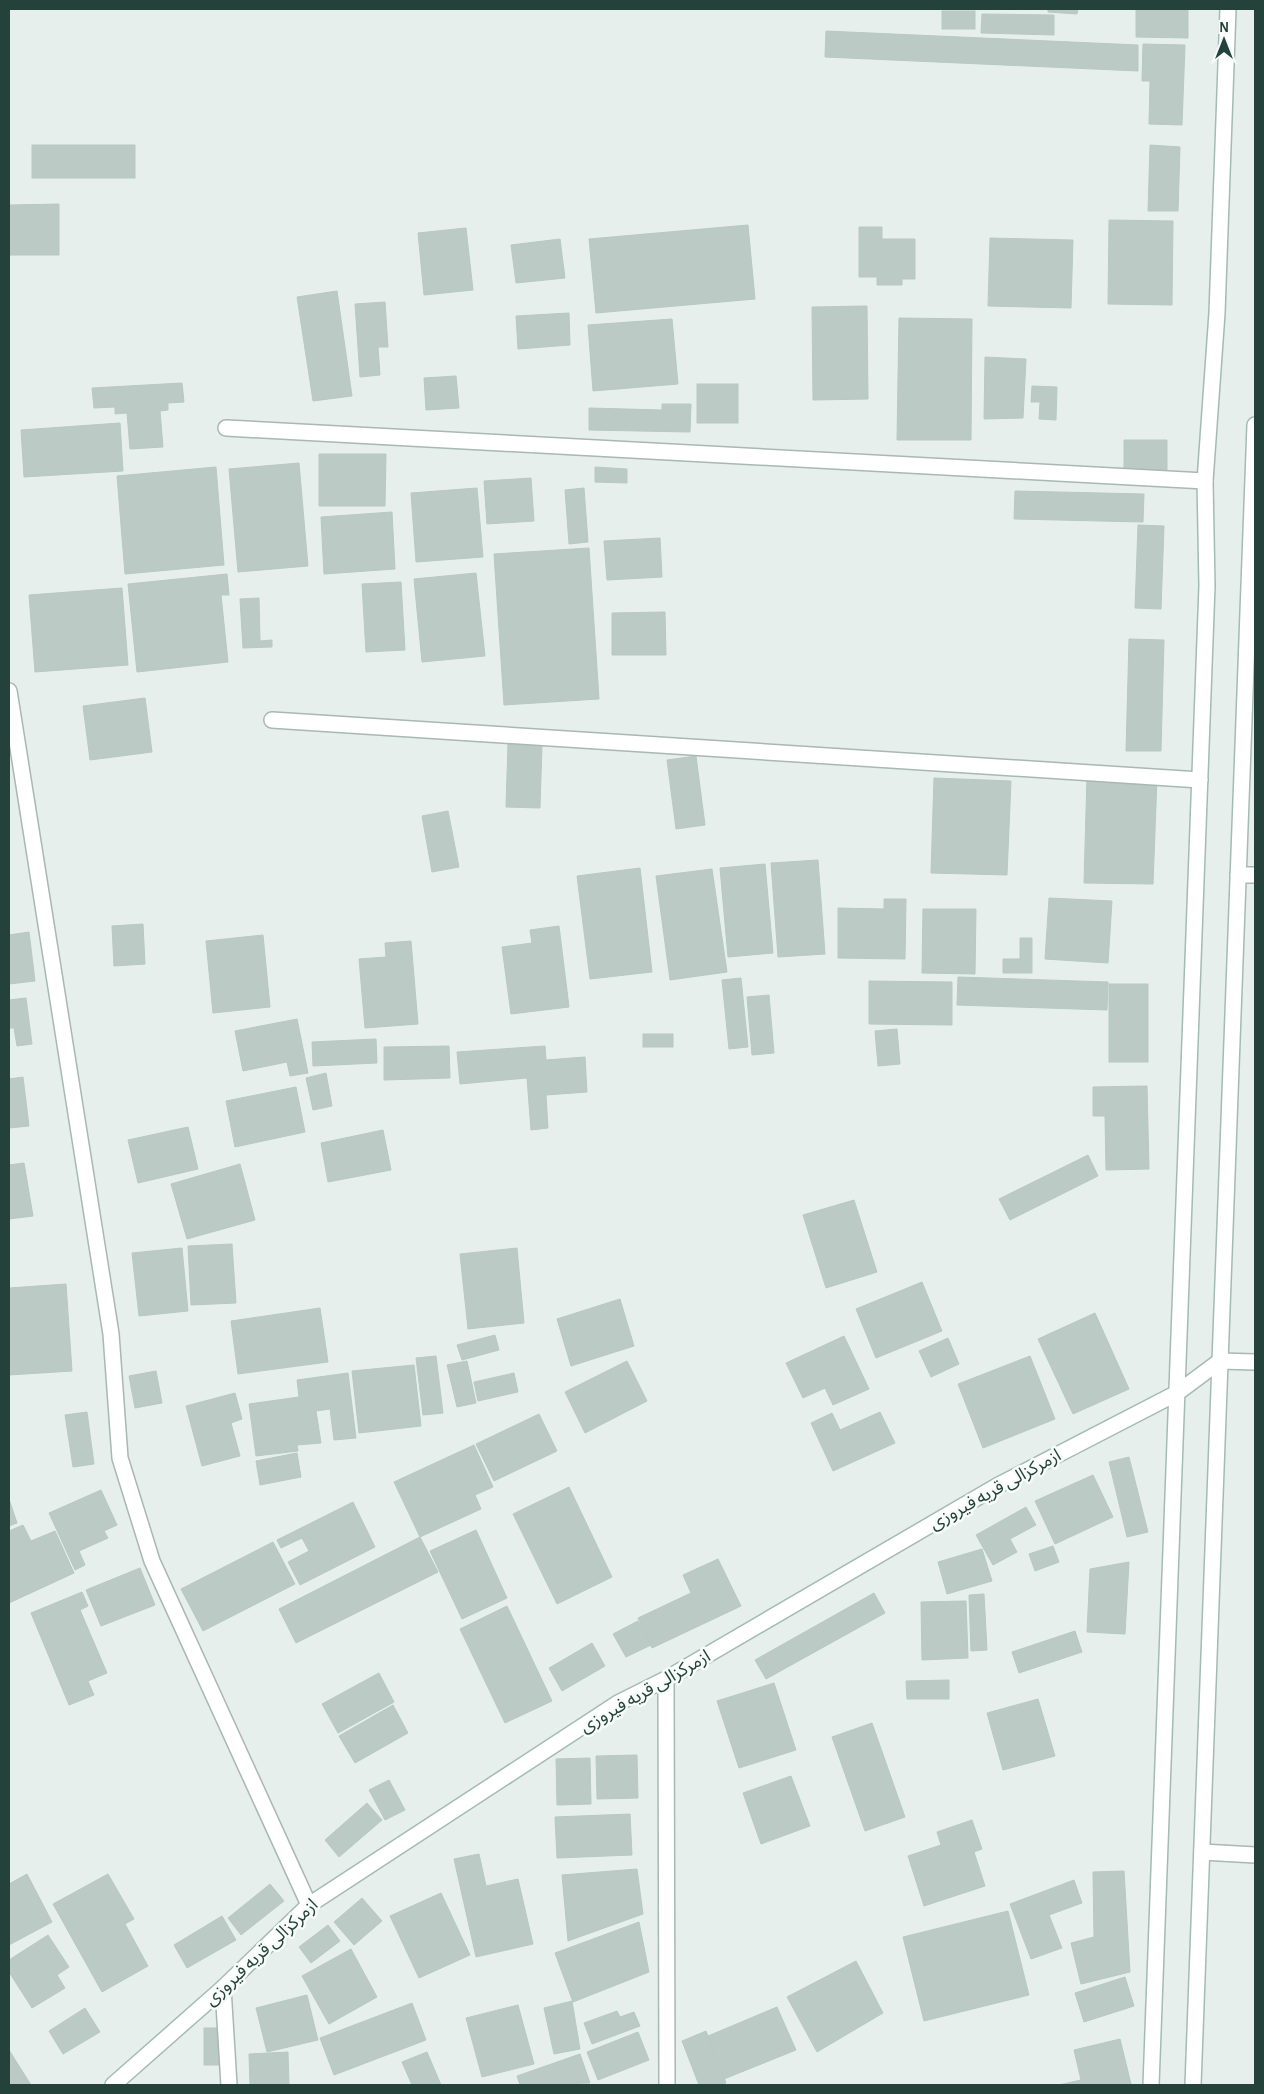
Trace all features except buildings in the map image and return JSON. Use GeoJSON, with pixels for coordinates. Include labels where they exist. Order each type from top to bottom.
{"type":"FeatureCollection","features":[{"type":"Feature","properties":{"kind":"street"},"geometry":{"type":"LineString","coordinates":[[1151,2085],[1207,586],[1205,481],[1217,303],[1228,9]]}},
{"type":"Feature","properties":{"kind":"street"},"geometry":{"type":"LineString","coordinates":[[1193,2085],[1238,875],[1252,584],[1255,425]]}},
{"type":"Feature","properties":{"kind":"street"},"geometry":{"type":"LineString","coordinates":[[226,428],[1205,481]]}},
{"type":"Feature","properties":{"kind":"street"},"geometry":{"type":"LineString","coordinates":[[9,691],[111,1334],[120,1458],[152,1561],[309,1905]]}},
{"type":"Feature","properties":{"kind":"street"},"geometry":{"type":"LineString","coordinates":[[272,720],[1200,780]]}},
{"type":"Feature","properties":{"kind":"street"},"geometry":{"type":"LineString","coordinates":[[1238,875],[1255,875]]}},
{"type":"Feature","properties":{"kind":"street"},"geometry":{"type":"LineString","coordinates":[[1220,1361],[1255,1362]]}},
{"type":"Feature","properties":{"kind":"street","name":"ازمرکزالی قریه فیروزی"},"geometry":{"type":"LineString","coordinates":[[114,2085],[223,1988],[309,1905],[618,1703],[666,1679],[997,1486],[1177,1393],[1220,1361]]}},
{"type":"Feature","properties":{"kind":"street"},"geometry":{"type":"LineString","coordinates":[[666,1679],[667,2085]]}},
{"type":"Feature","properties":{"kind":"street"},"geometry":{"type":"LineString","coordinates":[[1202,1852],[1255,1855]]}},
{"type":"Feature","properties":{"kind":"street"},"geometry":{"type":"LineString","coordinates":[[223,1988],[229,2085]]}}]}
